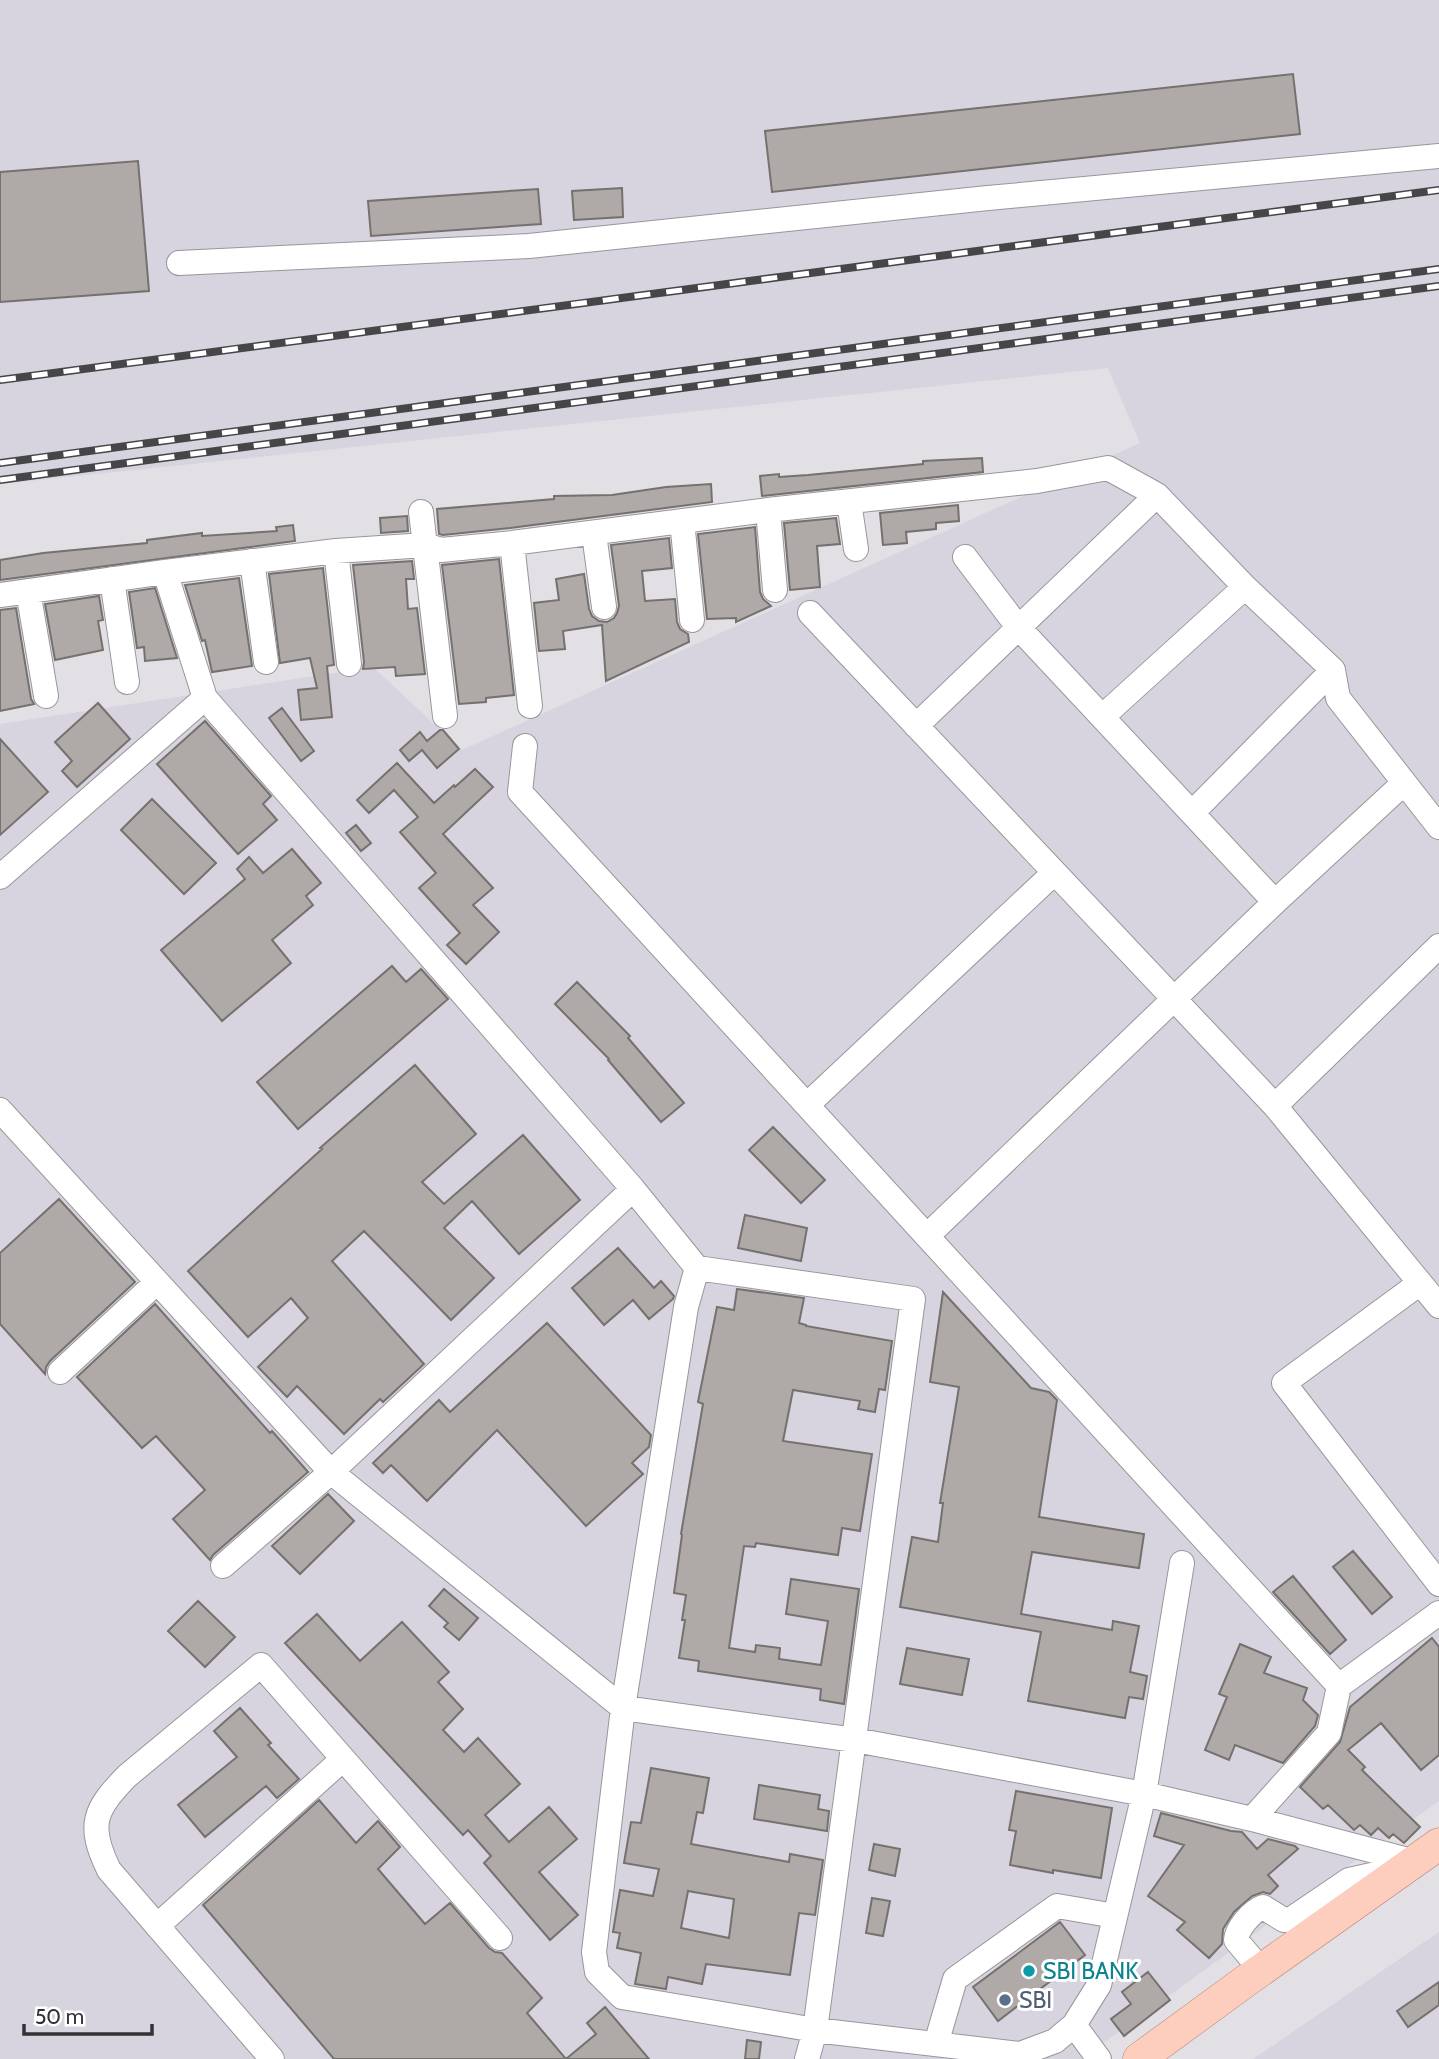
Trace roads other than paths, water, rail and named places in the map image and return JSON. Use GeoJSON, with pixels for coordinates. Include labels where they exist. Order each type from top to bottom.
{"type":"FeatureCollection","features":[{"type":"Feature","properties":{"kind":"main road"},"geometry":{"type":"LineString","coordinates":[[1139,2059],[1261,1970],[1422,1862]]}},
{"type":"Feature","properties":{"kind":"main road"},"geometry":{"type":"LineString","coordinates":[[1168,2059],[1422,1862]]}},
{"type":"Feature","properties":{"kind":"street"},"geometry":{"type":"LineString","coordinates":[[179,263],[529,246],[988,198],[1439,156]]}},
{"type":"Feature","properties":{"kind":"street"},"geometry":{"type":"LineString","coordinates":[[0,595],[336,551],[425,545],[441,550],[594,534],[768,510],[1037,481],[1108,468],[1157,495],[1245,587],[1333,670],[1338,698],[1439,827]]}},
{"type":"Feature","properties":{"kind":"street"},"geometry":{"type":"LineString","coordinates":[[916,726],[1157,495]]}},
{"type":"Feature","properties":{"kind":"street"},"geometry":{"type":"LineString","coordinates":[[849,502],[856,549]]}},
{"type":"Feature","properties":{"kind":"street"},"geometry":{"type":"LineString","coordinates":[[768,510],[775,590]]}},
{"type":"Feature","properties":{"kind":"street"},"geometry":{"type":"LineString","coordinates":[[421,512],[445,716]]}},
{"type":"Feature","properties":{"kind":"street"},"geometry":{"type":"LineString","coordinates":[[681,521],[692,620]]}},
{"type":"Feature","properties":{"kind":"street"},"geometry":{"type":"LineString","coordinates":[[594,534],[604,607]]}},
{"type":"Feature","properties":{"kind":"street"},"geometry":{"type":"LineString","coordinates":[[512,543],[530,706]]}},
{"type":"Feature","properties":{"kind":"street"},"geometry":{"type":"LineString","coordinates":[[336,551],[349,664]]}},
{"type":"Feature","properties":{"kind":"street"},"geometry":{"type":"LineString","coordinates":[[965,557],[1018,627],[1275,902]]}},
{"type":"Feature","properties":{"kind":"street"},"geometry":{"type":"LineString","coordinates":[[252,561],[266,663]]}},
{"type":"Feature","properties":{"kind":"street"},"geometry":{"type":"LineString","coordinates":[[165,572],[205,698],[633,1189],[698,1268],[913,1298],[815,2030],[807,2059]]}},
{"type":"Feature","properties":{"kind":"street"},"geometry":{"type":"LineString","coordinates":[[112,579],[127,682]]}},
{"type":"Feature","properties":{"kind":"street"},"geometry":{"type":"LineString","coordinates":[[1102,717],[1245,587]]}},
{"type":"Feature","properties":{"kind":"street"},"geometry":{"type":"LineString","coordinates":[[29,591],[46,696]]}},
{"type":"Feature","properties":{"kind":"street"},"geometry":{"type":"LineString","coordinates":[[810,613],[1275,1106],[1439,1306]]}},
{"type":"Feature","properties":{"kind":"street"},"geometry":{"type":"LineString","coordinates":[[1192,813],[1333,670]]}},
{"type":"Feature","properties":{"kind":"street"},"geometry":{"type":"LineString","coordinates":[[0,877],[205,698]]}},
{"type":"Feature","properties":{"kind":"street"},"geometry":{"type":"LineString","coordinates":[[525,746],[520,792],[1339,1686]]}},
{"type":"Feature","properties":{"kind":"street"},"geometry":{"type":"LineString","coordinates":[[927,1236],[1275,902],[1404,783]]}},
{"type":"Feature","properties":{"kind":"street"},"geometry":{"type":"LineString","coordinates":[[807,1105],[1054,873]]}},
{"type":"Feature","properties":{"kind":"street"},"geometry":{"type":"LineString","coordinates":[[1275,1106],[1439,946]]}},
{"type":"Feature","properties":{"kind":"street"},"geometry":{"type":"LineString","coordinates":[[0,1110],[331,1472],[623,1708],[855,1740],[1144,1794],[1422,1862]]}},
{"type":"Feature","properties":{"kind":"street"},"geometry":{"type":"LineString","coordinates":[[223,1566],[331,1472],[633,1189]]}},
{"type":"Feature","properties":{"kind":"street"},"geometry":{"type":"LineString","coordinates":[[698,1268],[686,1307],[623,1708],[594,1952],[597,1972],[622,1997],[815,2030],[1020,2054],[1066,2042],[1100,2059]]}},
{"type":"Feature","properties":{"kind":"street"},"geometry":{"type":"LineString","coordinates":[[60,1372],[156,1283]]}},
{"type":"Feature","properties":{"kind":"street"},"geometry":{"type":"LineString","coordinates":[[1420,1283],[1284,1383],[1439,1584]]}},
{"type":"Feature","properties":{"kind":"street"},"geometry":{"type":"LineString","coordinates":[[1066,2042],[1099,1985],[1144,1794],[1182,1563]]}},
{"type":"Feature","properties":{"kind":"street"},"geometry":{"type":"LineString","coordinates":[[1252,1819],[1329,1733],[1339,1686],[1439,1613]]}},
{"type":"Feature","properties":{"kind":"street"},"geometry":{"type":"LineString","coordinates":[[272,2059],[109,1870],[96,1842],[95,1825],[101,1808],[127,1776],[261,1665],[499,1938]]}},
{"type":"Feature","properties":{"kind":"street"},"geometry":{"type":"LineString","coordinates":[[157,1926],[343,1759]]}},
{"type":"Feature","properties":{"kind":"street"},"geometry":{"type":"LineString","coordinates":[[1261,1970],[1236,1940],[1240,1929],[1258,1908],[1263,1907],[1284,1920],[1290,1920],[1349,1881],[1422,1862]]}},
{"type":"Feature","properties":{"kind":"street"},"geometry":{"type":"LineString","coordinates":[[936,2044],[955,1979],[1057,1906],[1115,1916]]}},
{"type":"Feature","properties":{"kind":"railway"},"geometry":{"type":"LineString","coordinates":[[0,380],[1439,190]]}},
{"type":"Feature","properties":{"kind":"railway"},"geometry":{"type":"LineString","coordinates":[[0,463],[1439,269]]}},
{"type":"Feature","properties":{"kind":"railway"},"geometry":{"type":"LineString","coordinates":[[0,480],[1439,286]]}},
{"type":"Feature","properties":{"kind":"place","name":"SBI BANK"},"geometry":{"type":"Point","coordinates":[1029,1971]}},
{"type":"Feature","properties":{"kind":"place","name":"SBI"},"geometry":{"type":"Point","coordinates":[1005,2000]}}]}
